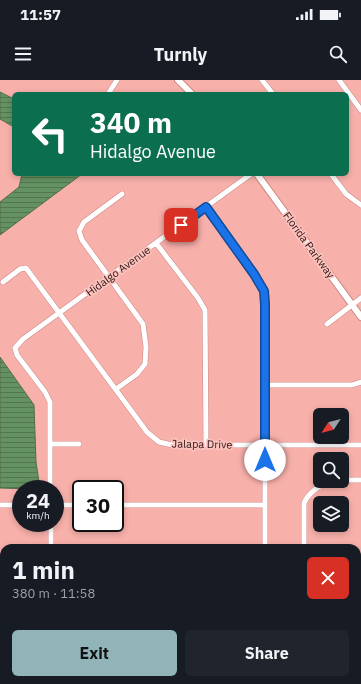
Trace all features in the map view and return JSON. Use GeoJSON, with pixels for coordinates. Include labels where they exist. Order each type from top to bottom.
{"type":"FeatureCollection","features":[{"type":"Feature","properties":{"kind":"street"},"geometry":{"type":"LineString","coordinates":[[109,92],[117,80]]}},
{"type":"Feature","properties":{"kind":"street"},"geometry":{"type":"LineString","coordinates":[[178,80],[190,92]]}},
{"type":"Feature","properties":{"kind":"street"},"geometry":{"type":"LineString","coordinates":[[262,80],[271,92]]}},
{"type":"Feature","properties":{"kind":"street"},"geometry":{"type":"LineString","coordinates":[[339,80],[348,92]]}},
{"type":"Feature","properties":{"kind":"street"},"geometry":{"type":"LineString","coordinates":[[349,94],[361,110]]}},
{"type":"Feature","properties":{"kind":"street","name":"Hidalgo Avenue"},"geometry":{"type":"LineString","coordinates":[[50,444],[50,402],[45,392],[17,355],[15,348],[23,339],[248,176]]}},
{"type":"Feature","properties":{"kind":"street","name":"Florida Parkway"},"geometry":{"type":"LineString","coordinates":[[258,176],[361,317]]}},
{"type":"Feature","properties":{"kind":"street"},"geometry":{"type":"LineString","coordinates":[[333,176],[346,194],[361,205]]}},
{"type":"Feature","properties":{"kind":"street"},"geometry":{"type":"LineString","coordinates":[[116,389],[137,374],[145,364],[146,347],[143,324],[82,240],[79,231],[84,222],[122,194]]}},
{"type":"Feature","properties":{"kind":"street"},"geometry":{"type":"LineString","coordinates":[[206,207],[254,274],[264,291],[265,544]]}},
{"type":"Feature","properties":{"kind":"street"},"geometry":{"type":"LineString","coordinates":[[156,242],[198,298],[205,310],[206,445]]}},
{"type":"Feature","properties":{"kind":"street","name":"Jalapa Drive"},"geometry":{"type":"LineString","coordinates":[[3,282],[20,269],[26,268],[60,312],[147,432],[159,442],[172,445],[361,445]]}},
{"type":"Feature","properties":{"kind":"street"},"geometry":{"type":"LineString","coordinates":[[326,324],[361,298]]}},
{"type":"Feature","properties":{"kind":"street"},"geometry":{"type":"LineString","coordinates":[[265,385],[346,385],[361,382]]}},
{"type":"Feature","properties":{"kind":"street"},"geometry":{"type":"LineString","coordinates":[[50,480],[50,444],[79,444]]}},
{"type":"Feature","properties":{"kind":"street"},"geometry":{"type":"LineString","coordinates":[[349,480],[361,480]]}},
{"type":"Feature","properties":{"kind":"street"},"geometry":{"type":"LineString","coordinates":[[304,544],[304,503],[306,498],[318,488]]}},
{"type":"Feature","properties":{"kind":"street"},"geometry":{"type":"LineString","coordinates":[[0,504],[12,504]]}},
{"type":"Feature","properties":{"kind":"street"},"geometry":{"type":"LineString","coordinates":[[124,505],[264,505]]}},
{"type":"Feature","properties":{"kind":"street"},"geometry":{"type":"LineString","coordinates":[[51,532],[51,544]]}},
{"type":"Feature","properties":{"kind":"shaded area"},"geometry":{"type":"Polygon","coordinates":[[[0,92],[12,98],[12,126],[0,119],[0,92]]]}},
{"type":"Feature","properties":{"kind":"shaded area"},"geometry":{"type":"Polygon","coordinates":[[[22,176],[79,176],[0,235],[0,202],[19,187],[22,176]]]}},
{"type":"Feature","properties":{"kind":"shaded area"},"geometry":{"type":"Polygon","coordinates":[[[0,357],[34,405],[36,462],[39,480],[12,480],[12,488],[0,488],[0,357]]]}},
{"type":"Feature","properties":{"kind":"route"},"geometry":{"type":"LineString","coordinates":[[181,225],[206,207],[254,274],[264,291],[265,460]]}}]}
